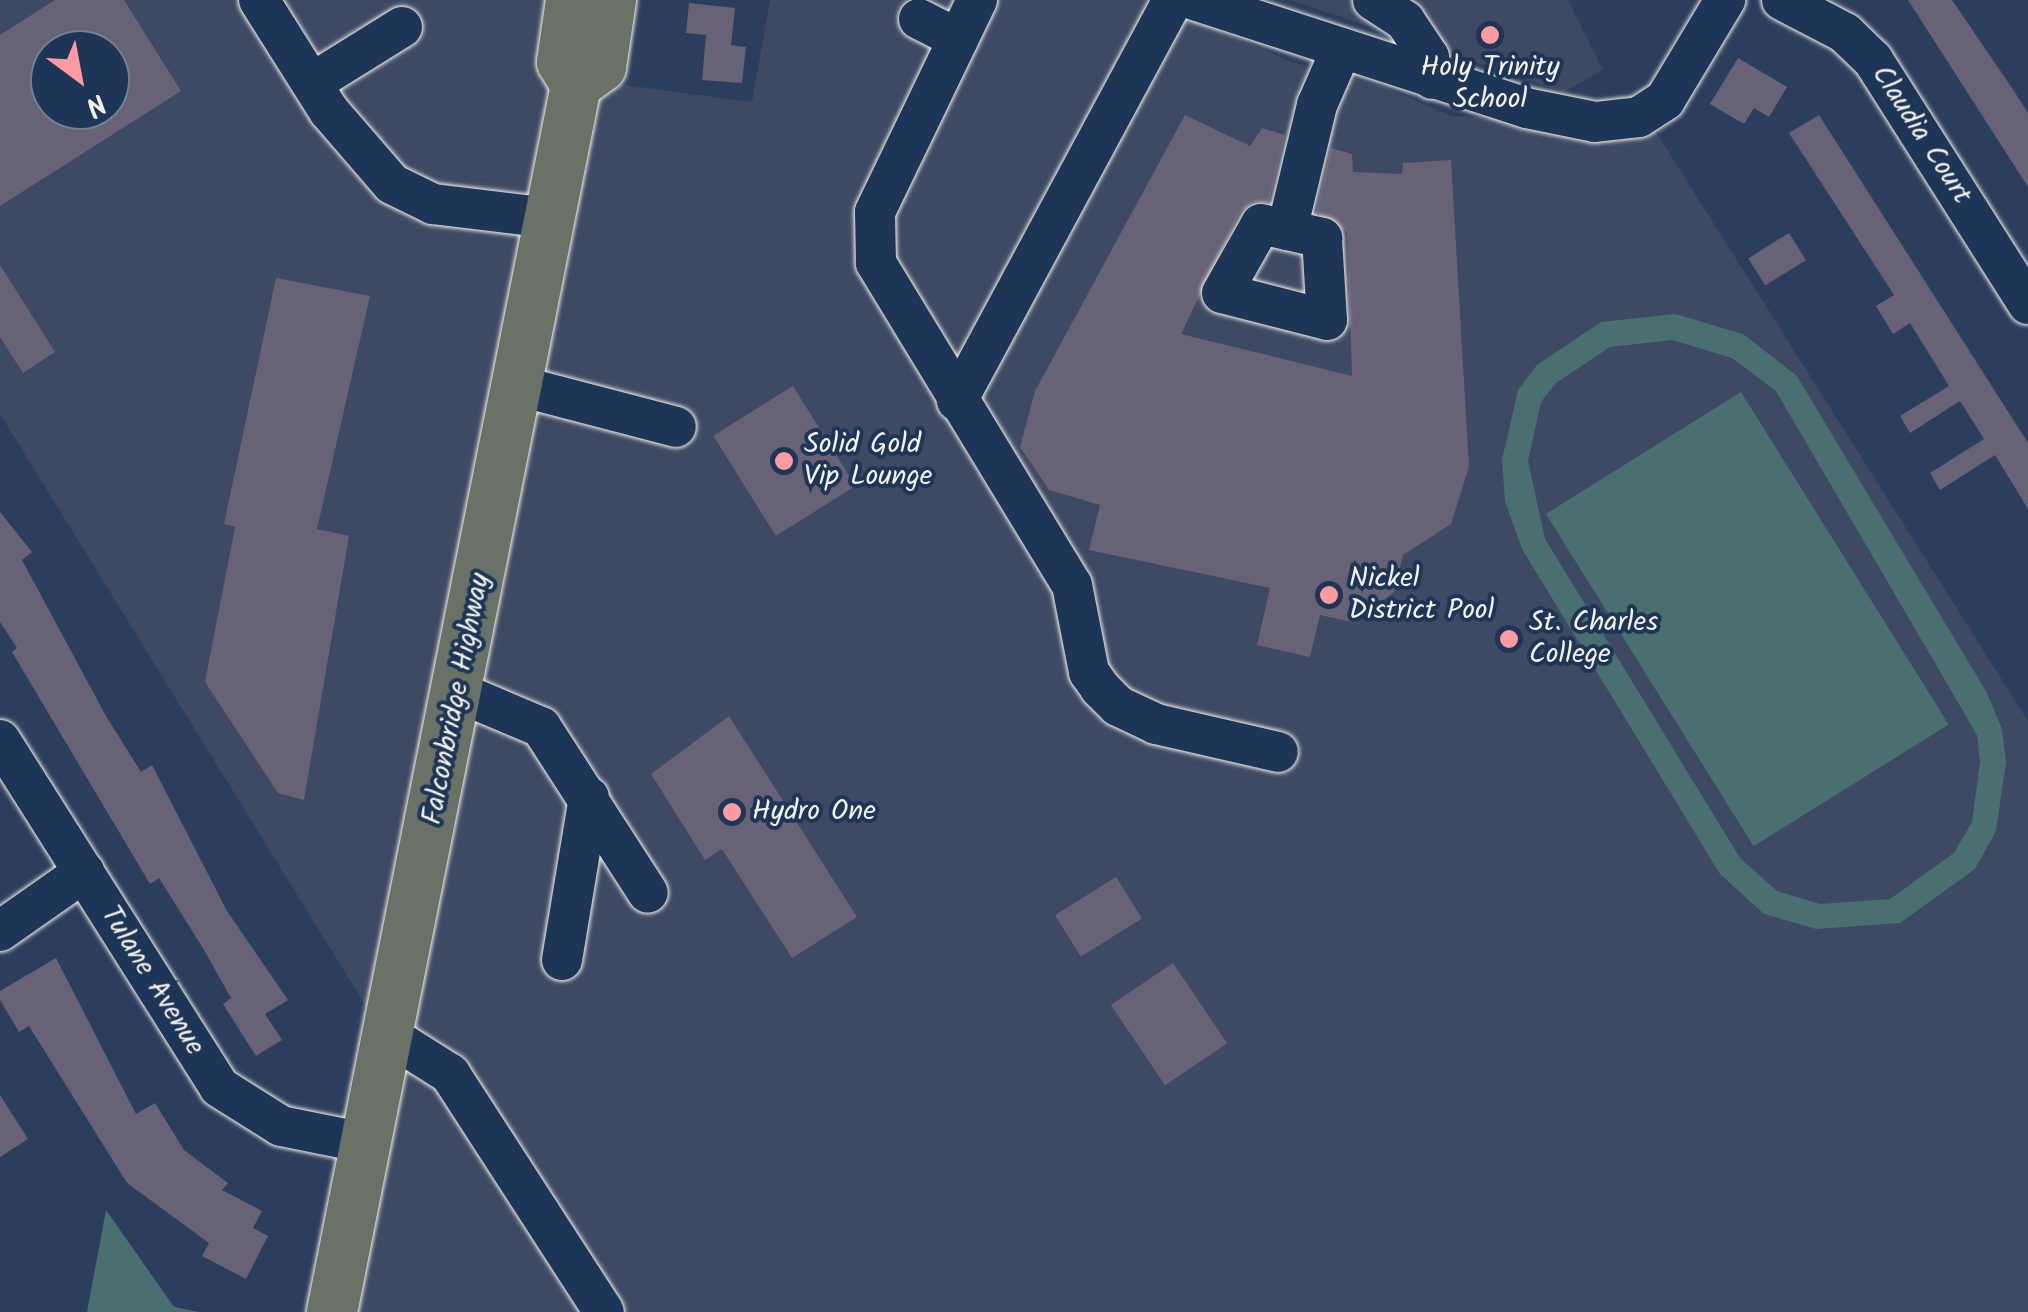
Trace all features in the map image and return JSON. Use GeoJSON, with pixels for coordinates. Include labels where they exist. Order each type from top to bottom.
{"type":"FeatureCollection","features":[{"type":"Feature","properties":{"kind":"main road","name":"Falconbridge Highway"},"geometry":{"type":"LineString","coordinates":[[332,1312],[390,1036],[576,86],[562,62],[571,0]]}},
{"type":"Feature","properties":{"kind":"main road","name":"Falconbridge Highway"},"geometry":{"type":"LineString","coordinates":[[576,86],[601,67],[611,0]]}},
{"type":"Feature","properties":{"kind":"street"},"geometry":{"type":"LineString","coordinates":[[259,0],[369,163],[408,193],[432,204],[550,218]]}},
{"type":"Feature","properties":{"kind":"street"},"geometry":{"type":"LineString","coordinates":[[977,0],[870,231],[893,300],[1072,586],[1088,672],[1100,688],[1118,706],[1156,724],[1278,752]]}},
{"type":"Feature","properties":{"kind":"street"},"geometry":{"type":"LineString","coordinates":[[957,401],[1173,0]]}},
{"type":"Feature","properties":{"kind":"street"},"geometry":{"type":"LineString","coordinates":[[1194,0],[1432,79],[1573,120],[1640,117],[1664,100],[1684,74],[1725,0]]}},
{"type":"Feature","properties":{"kind":"street"},"geometry":{"type":"LineString","coordinates":[[1374,0],[1404,22],[1428,57],[1432,79]]}},
{"type":"Feature","properties":{"kind":"street","name":"Claudia Court"},"geometry":{"type":"LineString","coordinates":[[1782,0],[1845,34],[1874,60],[2028,304]]}},
{"type":"Feature","properties":{"kind":"street"},"geometry":{"type":"LineString","coordinates":[[919,19],[958,39]]}},
{"type":"Feature","properties":{"kind":"street"},"geometry":{"type":"LineString","coordinates":[[312,83],[402,27]]}},
{"type":"Feature","properties":{"kind":"street"},"geometry":{"type":"LineString","coordinates":[[1287,230],[1318,105],[1341,50]]}},
{"type":"Feature","properties":{"kind":"street"},"geometry":{"type":"LineString","coordinates":[[519,386],[676,427]]}},
{"type":"Feature","properties":{"kind":"street"},"geometry":{"type":"LineString","coordinates":[[458,692],[541,726],[648,893]]}},
{"type":"Feature","properties":{"kind":"street","name":"Tulane Avenue"},"geometry":{"type":"LineString","coordinates":[[0,740],[218,1087],[281,1126],[365,1144]]}},
{"type":"Feature","properties":{"kind":"street"},"geometry":{"type":"LineString","coordinates":[[562,960],[590,798]]}},
{"type":"Feature","properties":{"kind":"street"},"geometry":{"type":"LineString","coordinates":[[0,931],[84,872]]}},
{"type":"Feature","properties":{"kind":"street"},"geometry":{"type":"LineString","coordinates":[[390,1036],[438,1064],[462,1088],[604,1312]]}},
{"type":"Feature","properties":{"kind":"shaded area"},"geometry":{"type":"Polygon","coordinates":[[[0,0],[569,0],[587,80],[752,102],[770,0],[1146,0],[1292,62],[1381,86],[1452,116],[1628,123],[1644,113],[2028,721],[2028,1312],[334,1312],[390,1045],[0,414],[0,0]]]}},
{"type":"Feature","properties":{"kind":"shaded area","name":"Holy Trinity School"},"geometry":{"type":"Polygon","coordinates":[[[1290,0],[1568,0],[1603,70],[1564,92],[1290,0]]]}},
{"type":"Feature","properties":{"kind":"green space"},"geometry":{"type":"Polygon","coordinates":[[[1675,314],[1743,334],[1797,376],[1987,693],[2002,729],[2006,762],[1996,831],[1975,869],[1900,923],[1816,929],[1764,914],[1720,874],[1522,549],[1505,501],[1502,460],[1518,390],[1537,365],[1601,322],[1675,314]],[[1672,340],[1610,347],[1556,383],[1541,402],[1528,461],[1545,539],[1740,858],[1777,891],[1820,904],[1890,899],[1954,853],[1972,822],[1980,762],[1977,735],[1776,391],[1732,358],[1672,340]]]}},
{"type":"Feature","properties":{"kind":"green space"},"geometry":{"type":"Polygon","coordinates":[[[1741,392],[1949,724],[1754,846],[1546,514],[1741,392]]]}},
{"type":"Feature","properties":{"kind":"green space"},"geometry":{"type":"Polygon","coordinates":[[[106,1210],[174,1307],[199,1312],[87,1312],[106,1210]]]}},
{"type":"Feature","properties":{"kind":"building"},"geometry":{"type":"Polygon","coordinates":[[[55,0],[124,0],[181,91],[130,123],[130,30],[30,30],[30,130],[120,130],[0,206],[0,35],[55,0]]]}},
{"type":"Feature","properties":{"kind":"building"},"geometry":{"type":"Polygon","coordinates":[[[1908,0],[1952,0],[2012,88],[2028,113],[2028,187],[1908,0]]]}},
{"type":"Feature","properties":{"kind":"building"},"geometry":{"type":"Polygon","coordinates":[[[689,3],[735,8],[731,45],[746,47],[742,83],[702,80],[706,35],[686,33],[689,3]]]}},
{"type":"Feature","properties":{"kind":"building"},"geometry":{"type":"Polygon","coordinates":[[[1738,58],[1787,87],[1769,117],[1754,108],[1744,124],[1710,104],[1738,58]]]}},
{"type":"Feature","properties":{"kind":"building"},"geometry":{"type":"Polygon","coordinates":[[[1185,115],[1250,146],[1262,128],[1285,135],[1269,202],[1253,202],[1240,212],[1181,334],[1352,376],[1347,232],[1316,212],[1331,148],[1352,154],[1353,172],[1402,174],[1403,163],[1451,160],[1469,467],[1451,524],[1403,555],[1394,592],[1380,603],[1362,599],[1356,623],[1320,615],[1310,657],[1257,645],[1270,588],[1089,550],[1100,505],[1049,490],[1020,447],[1035,391],[1185,115]]]}},
{"type":"Feature","properties":{"kind":"building"},"geometry":{"type":"Polygon","coordinates":[[[1819,115],[2028,443],[2028,509],[1995,455],[1940,490],[1930,473],[1984,439],[1960,401],[1910,433],[1900,416],[1949,386],[1910,323],[1893,334],[1876,306],[1894,295],[1789,133],[1819,115]]]}},
{"type":"Feature","properties":{"kind":"building"},"geometry":{"type":"Polygon","coordinates":[[[1789,233],[1806,260],[1765,286],[1748,258],[1789,233]]]}},
{"type":"Feature","properties":{"kind":"building"},"geometry":{"type":"Polygon","coordinates":[[[0,265],[55,352],[23,373],[0,337],[0,265]]]}},
{"type":"Feature","properties":{"kind":"building"},"geometry":{"type":"Polygon","coordinates":[[[276,278],[370,296],[317,529],[349,536],[304,800],[278,793],[205,682],[235,527],[224,524],[276,278]]]}},
{"type":"Feature","properties":{"kind":"building","name":"Solid Gold Vip Lounge"},"geometry":{"type":"Polygon","coordinates":[[[793,386],[856,486],[776,536],[713,436],[793,386]]]}},
{"type":"Feature","properties":{"kind":"building"},"geometry":{"type":"Polygon","coordinates":[[[0,512],[32,552],[22,560],[106,716],[141,772],[152,765],[227,911],[288,1000],[265,1014],[282,1040],[256,1056],[223,1004],[231,998],[204,950],[159,878],[150,884],[12,652],[17,648],[0,622],[0,512]]]}},
{"type":"Feature","properties":{"kind":"building","name":"Hydro One"},"geometry":{"type":"Polygon","coordinates":[[[729,716],[857,917],[792,958],[722,849],[705,860],[651,774],[729,716]]]}},
{"type":"Feature","properties":{"kind":"building"},"geometry":{"type":"Polygon","coordinates":[[[1116,877],[1142,919],[1081,957],[1055,915],[1116,877]]]}},
{"type":"Feature","properties":{"kind":"building"},"geometry":{"type":"Polygon","coordinates":[[[56,958],[136,1114],[155,1103],[184,1150],[228,1183],[222,1190],[262,1211],[253,1228],[268,1236],[246,1279],[202,1256],[209,1243],[127,1183],[29,1026],[19,1032],[0,1000],[0,991],[56,958]]]}},
{"type":"Feature","properties":{"kind":"building"},"geometry":{"type":"Polygon","coordinates":[[[1173,963],[1227,1043],[1165,1085],[1111,1005],[1173,963]]]}},
{"type":"Feature","properties":{"kind":"building"},"geometry":{"type":"Polygon","coordinates":[[[0,1095],[28,1139],[0,1157],[0,1095]]]}},
{"type":"Feature","properties":{"kind":"place","name":"Holy Trinity School"},"geometry":{"type":"Point","coordinates":[1490,35]}},
{"type":"Feature","properties":{"kind":"place","name":"Solid Gold Vip Lounge"},"geometry":{"type":"Point","coordinates":[784,461]}},
{"type":"Feature","properties":{"kind":"place","name":"Nickel District Pool"},"geometry":{"type":"Point","coordinates":[1329,595]}},
{"type":"Feature","properties":{"kind":"place","name":"St. Charles College"},"geometry":{"type":"Point","coordinates":[1509,639]}},
{"type":"Feature","properties":{"kind":"place","name":"Hydro One"},"geometry":{"type":"Point","coordinates":[732,812]}}]}
